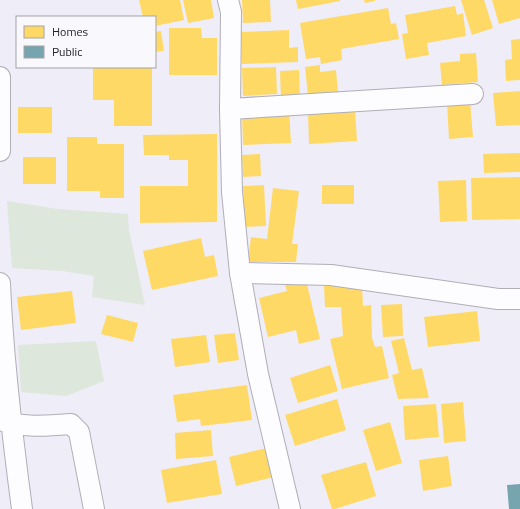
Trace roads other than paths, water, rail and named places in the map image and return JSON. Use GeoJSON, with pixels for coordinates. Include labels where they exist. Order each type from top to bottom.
{"type":"FeatureCollection","features":[{"type":"Feature","properties":{"kind":"street"},"geometry":{"type":"LineString","coordinates":[[228,0],[231,12],[230,109],[232,192],[240,273],[258,374],[290,509]]}},
{"type":"Feature","properties":{"kind":"street"},"geometry":{"type":"LineString","coordinates":[[0,77],[0,151]]}},
{"type":"Feature","properties":{"kind":"street"},"geometry":{"type":"LineString","coordinates":[[230,109],[473,94]]}},
{"type":"Feature","properties":{"kind":"street"},"geometry":{"type":"LineString","coordinates":[[240,273],[331,275],[498,299],[520,299]]}},
{"type":"Feature","properties":{"kind":"street"},"geometry":{"type":"LineString","coordinates":[[0,283],[5,422],[22,509]]}},
{"type":"Feature","properties":{"kind":"street"},"geometry":{"type":"LineString","coordinates":[[5,422],[40,427],[71,424],[79,432],[94,509]]}}]}
